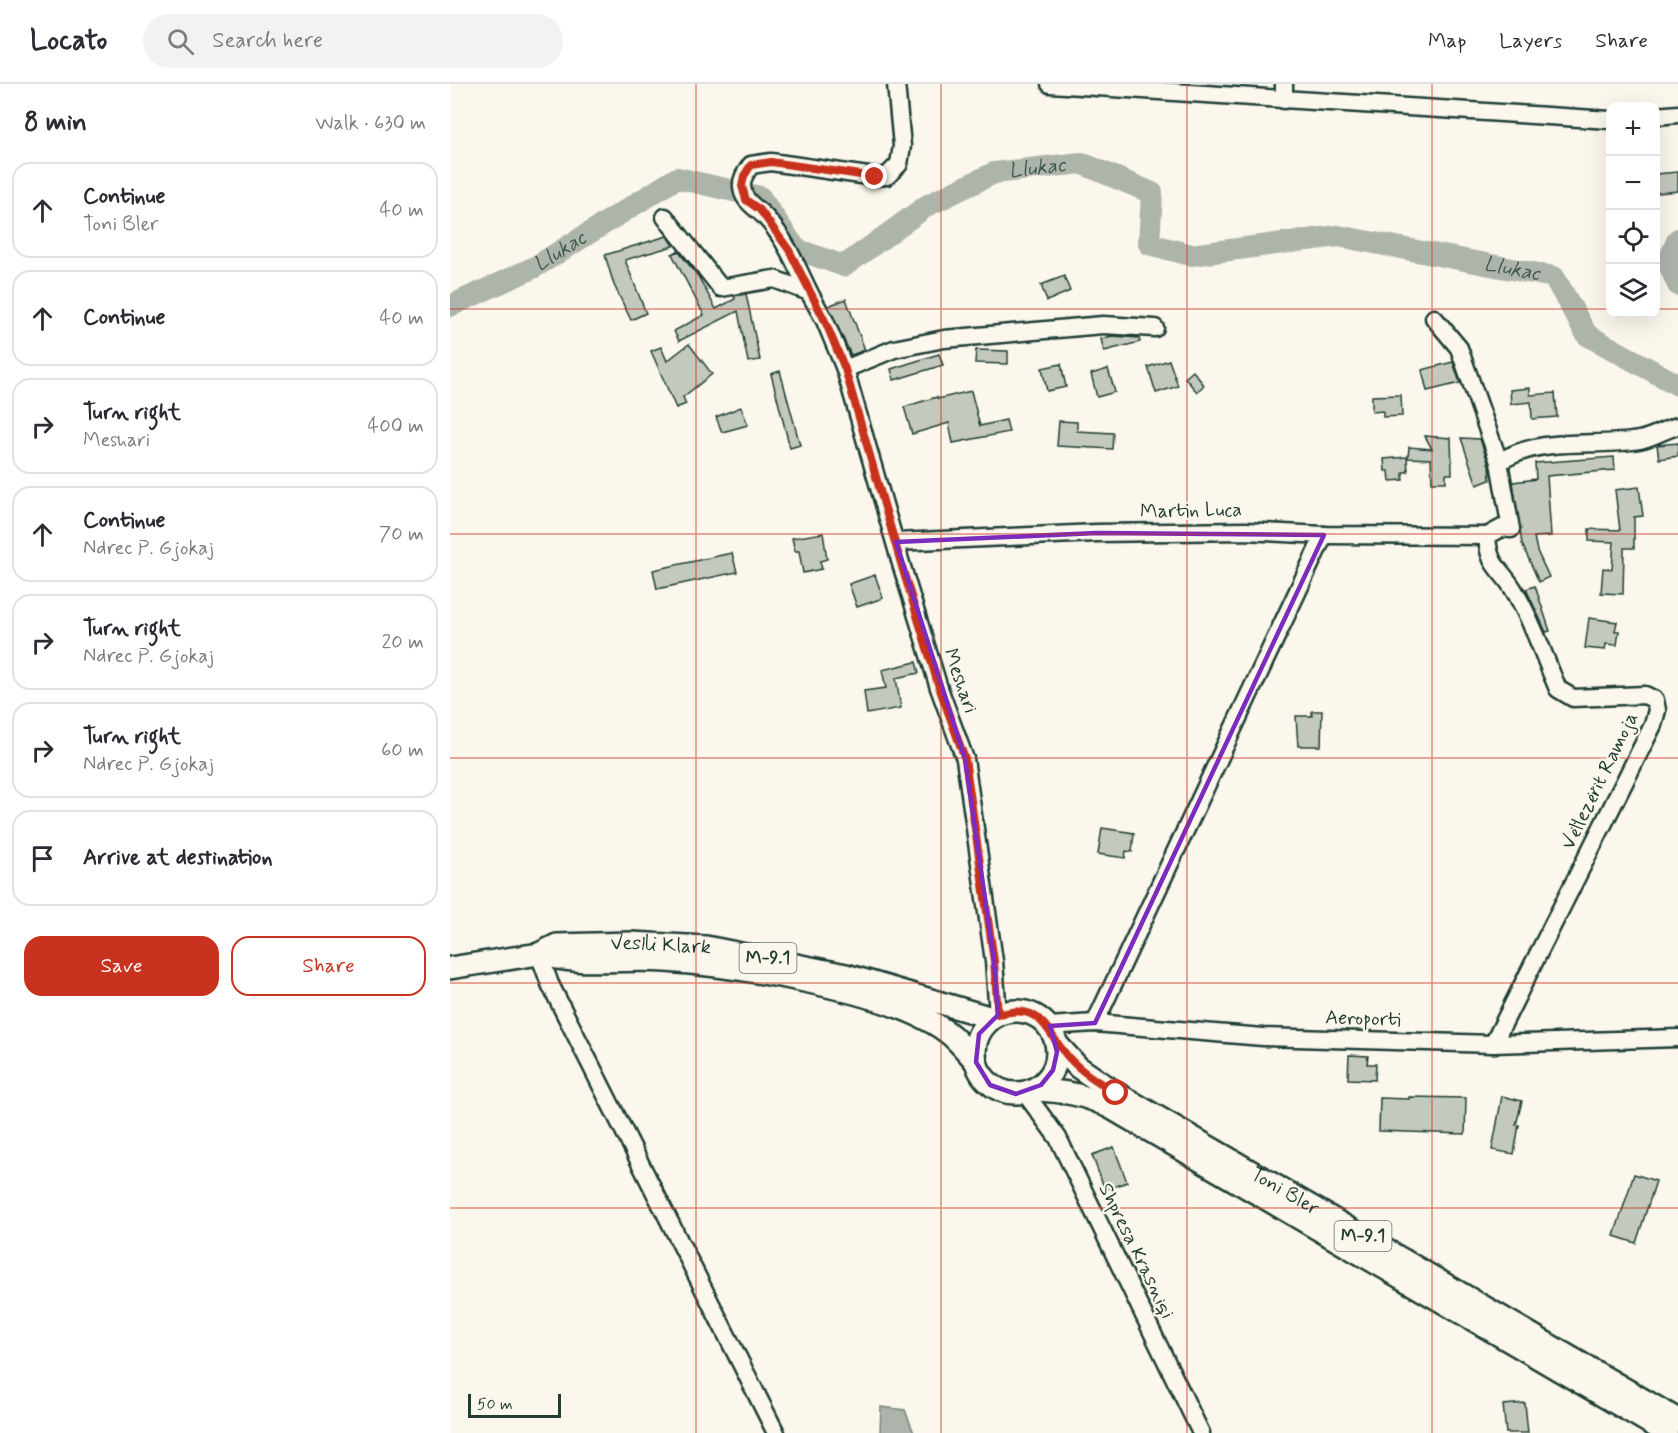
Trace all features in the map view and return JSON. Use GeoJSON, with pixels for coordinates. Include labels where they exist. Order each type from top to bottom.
{"type":"FeatureCollection","features":[{"type":"Feature","properties":{"kind":"main road","name":"Veslli Klark"},"geometry":{"type":"LineString","coordinates":[[450,968],[539,954],[557,945],[631,943],[706,947],[846,975],[995,1017]]}},
{"type":"Feature","properties":{"kind":"main road","name":"Veslli Klark"},"geometry":{"type":"LineString","coordinates":[[539,954],[559,960],[654,961],[703,965],[772,975],[842,991],[911,1012],[947,1032],[976,1062]]}},
{"type":"Feature","properties":{"kind":"main road","name":"M-9.1"},"geometry":{"type":"LineString","coordinates":[[995,1017],[1025,1012],[1052,1035]]}},
{"type":"Feature","properties":{"kind":"main road"},"geometry":{"type":"LineString","coordinates":[[976,1062],[976,1043],[979,1034],[995,1017]]}},
{"type":"Feature","properties":{"kind":"main road"},"geometry":{"type":"LineString","coordinates":[[1029,1091],[1053,1070],[1056,1061],[1052,1035]]}},
{"type":"Feature","properties":{"kind":"main road","name":"Toni Bler"},"geometry":{"type":"LineString","coordinates":[[1052,1035],[1078,1067],[1116,1093],[1675,1422]]}},
{"type":"Feature","properties":{"kind":"main road","name":"M-9.1"},"geometry":{"type":"LineString","coordinates":[[976,1062],[983,1078],[998,1089],[1006,1093],[1029,1091]]}},
{"type":"Feature","properties":{"kind":"main road","name":"Toni Bler"},"geometry":{"type":"LineString","coordinates":[[1029,1091],[1071,1091],[1091,1097],[1675,1422]]}},
{"type":"Feature","properties":{"kind":"street","name":"Meshari"},"geometry":{"type":"LineString","coordinates":[[896,84],[902,146],[899,164],[887,176],[875,177],[771,162],[751,165],[744,176],[742,186],[746,200],[760,210],[774,226],[789,250],[825,321],[845,369],[939,687],[965,759],[994,961],[995,1017]]}},
{"type":"Feature","properties":{"kind":"street"},"geometry":{"type":"LineString","coordinates":[[1050,84],[1284,92],[1606,120]]}},
{"type":"Feature","properties":{"kind":"street"},"geometry":{"type":"LineString","coordinates":[[1660,116],[1678,114]]}},
{"type":"Feature","properties":{"kind":"street"},"geometry":{"type":"LineString","coordinates":[[664,218],[721,288],[774,279],[809,292]]}},
{"type":"Feature","properties":{"kind":"street"},"geometry":{"type":"LineString","coordinates":[[1434,318],[1459,348],[1499,462],[1511,528],[1502,528],[1487,536]]}},
{"type":"Feature","properties":{"kind":"street"},"geometry":{"type":"LineString","coordinates":[[845,369],[894,349],[944,339],[1024,334],[1103,325],[1155,328]]}},
{"type":"Feature","properties":{"kind":"street"},"geometry":{"type":"LineString","coordinates":[[1499,462],[1529,449],[1569,443],[1643,440],[1678,426]]}},
{"type":"Feature","properties":{"kind":"street","name":"Martin Luca"},"geometry":{"type":"LineString","coordinates":[[896,542],[1097,533],[1245,531],[1324,535],[1487,536]]}},
{"type":"Feature","properties":{"kind":"street"},"geometry":{"type":"LineString","coordinates":[[1095,1023],[1324,535]]}},
{"type":"Feature","properties":{"kind":"street","name":"Vëllezërit Ramoja"},"geometry":{"type":"LineString","coordinates":[[1487,536],[1487,550],[1492,563],[1515,591],[1558,689],[1573,698],[1645,695],[1655,700],[1657,710],[1653,725],[1493,1044]]}},
{"type":"Feature","properties":{"kind":"street"},"geometry":{"type":"LineString","coordinates":[[539,954],[556,995],[776,1433]]}},
{"type":"Feature","properties":{"kind":"street","name":"Aeroporti"},"geometry":{"type":"LineString","coordinates":[[1052,1035],[1095,1023],[1263,1037],[1493,1044],[1678,1038]]}},
{"type":"Feature","properties":{"kind":"street","name":"Shpresa Krasniqi"},"geometry":{"type":"LineString","coordinates":[[1029,1091],[1058,1138],[1201,1433]]}},
{"type":"Feature","properties":{"kind":"highlighted area"},"geometry":{"type":"Polygon","coordinates":[[[1097,533],[1324,535],[1095,1023],[1050,1026],[1057,1052],[1053,1070],[1041,1085],[1016,1094],[990,1085],[976,1062],[979,1034],[998,1015],[994,961],[965,759],[896,542],[1097,533]]]}},
{"type":"Feature","properties":{"kind":"shaded area"},"geometry":{"type":"Polygon","coordinates":[[[881,1407],[905,1410],[914,1433],[880,1433],[881,1407]]]}},
{"type":"Feature","properties":{"kind":"building"},"geometry":{"type":"Polygon","coordinates":[[[1678,172],[1678,191],[1660,193],[1660,174],[1678,172]]]}},
{"type":"Feature","properties":{"kind":"building"},"geometry":{"type":"Polygon","coordinates":[[[667,236],[673,246],[625,260],[646,313],[631,320],[614,285],[605,255],[667,236]]]}},
{"type":"Feature","properties":{"kind":"building"},"geometry":{"type":"Polygon","coordinates":[[[678,251],[698,276],[716,309],[735,299],[734,296],[746,294],[760,360],[748,362],[738,311],[679,341],[674,331],[704,315],[672,254],[678,251]]]}},
{"type":"Feature","properties":{"kind":"building"},"geometry":{"type":"Polygon","coordinates":[[[1064,276],[1070,291],[1047,301],[1041,285],[1064,276]]]}},
{"type":"Feature","properties":{"kind":"building"},"geometry":{"type":"Polygon","coordinates":[[[846,299],[865,350],[851,355],[828,306],[846,299]]]}},
{"type":"Feature","properties":{"kind":"building"},"geometry":{"type":"Polygon","coordinates":[[[1112,336],[1139,338],[1140,342],[1104,351],[1101,339],[1112,336]]]}},
{"type":"Feature","properties":{"kind":"building"},"geometry":{"type":"Polygon","coordinates":[[[689,344],[712,374],[683,397],[686,404],[676,408],[651,351],[661,347],[667,361],[689,344]]]}},
{"type":"Feature","properties":{"kind":"building"},"geometry":{"type":"Polygon","coordinates":[[[976,350],[1008,351],[1008,364],[975,363],[976,350]]]}},
{"type":"Feature","properties":{"kind":"building"},"geometry":{"type":"Polygon","coordinates":[[[939,354],[943,365],[894,380],[891,369],[939,354]]]}},
{"type":"Feature","properties":{"kind":"building"},"geometry":{"type":"Polygon","coordinates":[[[1169,360],[1178,386],[1156,393],[1148,367],[1169,360]]]}},
{"type":"Feature","properties":{"kind":"building"},"geometry":{"type":"Polygon","coordinates":[[[1453,362],[1460,383],[1427,391],[1422,370],[1453,362]]]}},
{"type":"Feature","properties":{"kind":"building"},"geometry":{"type":"Polygon","coordinates":[[[1061,364],[1066,387],[1047,391],[1042,368],[1061,364]]]}},
{"type":"Feature","properties":{"kind":"building"},"geometry":{"type":"Polygon","coordinates":[[[1108,369],[1115,392],[1097,397],[1091,374],[1108,369]]]}},
{"type":"Feature","properties":{"kind":"building"},"geometry":{"type":"Polygon","coordinates":[[[780,371],[800,445],[790,448],[771,374],[780,371]]]}},
{"type":"Feature","properties":{"kind":"building"},"geometry":{"type":"Polygon","coordinates":[[[1193,371],[1204,385],[1197,392],[1185,378],[1193,371]]]}},
{"type":"Feature","properties":{"kind":"building"},"geometry":{"type":"Polygon","coordinates":[[[1530,388],[1530,395],[1555,393],[1557,417],[1532,419],[1531,402],[1511,404],[1510,390],[1530,388]]]}},
{"type":"Feature","properties":{"kind":"building"},"geometry":{"type":"Polygon","coordinates":[[[971,391],[980,426],[1006,420],[1009,432],[953,443],[949,423],[912,434],[904,407],[937,397],[938,399],[971,391]]]}},
{"type":"Feature","properties":{"kind":"building"},"geometry":{"type":"Polygon","coordinates":[[[1401,395],[1402,416],[1383,417],[1383,411],[1372,412],[1372,396],[1401,395]]]}},
{"type":"Feature","properties":{"kind":"building"},"geometry":{"type":"Polygon","coordinates":[[[741,407],[748,425],[722,432],[716,417],[741,407]]]}},
{"type":"Feature","properties":{"kind":"building"},"geometry":{"type":"Polygon","coordinates":[[[1059,421],[1077,422],[1077,431],[1113,433],[1112,449],[1057,446],[1059,421]]]}},
{"type":"Feature","properties":{"kind":"building"},"geometry":{"type":"Polygon","coordinates":[[[1425,436],[1451,438],[1452,474],[1446,474],[1446,482],[1432,482],[1431,459],[1408,458],[1409,447],[1432,449],[1425,436]]]}},
{"type":"Feature","properties":{"kind":"building"},"geometry":{"type":"Polygon","coordinates":[[[1461,438],[1480,439],[1489,465],[1490,480],[1477,485],[1461,438]]]}},
{"type":"Feature","properties":{"kind":"building"},"geometry":{"type":"Polygon","coordinates":[[[1678,443],[1678,456],[1659,459],[1657,445],[1678,443]]]}},
{"type":"Feature","properties":{"kind":"building"},"geometry":{"type":"Polygon","coordinates":[[[1407,457],[1408,472],[1403,472],[1403,480],[1390,481],[1389,471],[1385,471],[1384,459],[1407,457]]]}},
{"type":"Feature","properties":{"kind":"building"},"geometry":{"type":"Polygon","coordinates":[[[1614,457],[1615,470],[1547,476],[1551,536],[1534,537],[1537,551],[1549,577],[1539,582],[1522,544],[1513,482],[1536,479],[1535,463],[1614,457]]]}},
{"type":"Feature","properties":{"kind":"building"},"geometry":{"type":"Polygon","coordinates":[[[1639,487],[1643,516],[1634,517],[1634,548],[1624,548],[1623,594],[1601,593],[1603,568],[1612,569],[1614,542],[1589,541],[1589,529],[1620,530],[1615,490],[1639,487]]]}},
{"type":"Feature","properties":{"kind":"building"},"geometry":{"type":"Polygon","coordinates":[[[823,533],[827,559],[820,561],[822,569],[803,573],[799,551],[795,551],[792,538],[823,533]]]}},
{"type":"Feature","properties":{"kind":"building"},"geometry":{"type":"Polygon","coordinates":[[[732,553],[737,572],[657,589],[653,570],[732,553]]]}},
{"type":"Feature","properties":{"kind":"building"},"geometry":{"type":"Polygon","coordinates":[[[875,575],[883,598],[857,607],[849,584],[875,575]]]}},
{"type":"Feature","properties":{"kind":"building"},"geometry":{"type":"Polygon","coordinates":[[[1535,586],[1550,631],[1546,632],[1526,589],[1535,586]]]}},
{"type":"Feature","properties":{"kind":"building"},"geometry":{"type":"Polygon","coordinates":[[[1589,618],[1617,622],[1615,631],[1619,631],[1617,645],[1606,644],[1605,650],[1585,648],[1589,618]]]}},
{"type":"Feature","properties":{"kind":"building"},"geometry":{"type":"Polygon","coordinates":[[[916,662],[919,673],[896,678],[901,708],[867,714],[864,691],[886,688],[882,670],[916,662]]]}},
{"type":"Feature","properties":{"kind":"building"},"geometry":{"type":"Polygon","coordinates":[[[1312,711],[1322,711],[1321,746],[1298,746],[1296,716],[1312,716],[1312,711]]]}},
{"type":"Feature","properties":{"kind":"building"},"geometry":{"type":"Polygon","coordinates":[[[1102,828],[1134,833],[1132,852],[1126,851],[1125,858],[1098,854],[1102,828]]]}},
{"type":"Feature","properties":{"kind":"building"},"geometry":{"type":"Polygon","coordinates":[[[1349,1055],[1368,1056],[1367,1064],[1376,1064],[1375,1080],[1348,1079],[1349,1055]]]}},
{"type":"Feature","properties":{"kind":"building"},"geometry":{"type":"Polygon","coordinates":[[[1502,1096],[1522,1101],[1516,1125],[1519,1125],[1514,1154],[1492,1150],[1502,1096]]]}},
{"type":"Feature","properties":{"kind":"building"},"geometry":{"type":"Polygon","coordinates":[[[1409,1097],[1466,1098],[1465,1134],[1379,1131],[1380,1098],[1409,1099],[1409,1097]]]}},
{"type":"Feature","properties":{"kind":"building"},"geometry":{"type":"Polygon","coordinates":[[[1114,1147],[1127,1182],[1105,1190],[1092,1155],[1114,1147]]]}},
{"type":"Feature","properties":{"kind":"building"},"geometry":{"type":"Polygon","coordinates":[[[1634,1174],[1656,1181],[1636,1243],[1614,1236],[1634,1174]]]}},
{"type":"Feature","properties":{"kind":"building"},"geometry":{"type":"Polygon","coordinates":[[[1525,1403],[1528,1433],[1506,1433],[1503,1405],[1525,1403]]]}},
{"type":"Feature","properties":{"kind":"waterway","name":"Llukac"},"geometry":{"type":"LineString","coordinates":[[450,306],[535,267],[677,178],[760,197],[796,249],[844,266],[928,205],[994,173],[1081,163],[1152,193],[1149,244],[1191,255],[1338,236],[1554,277],[1587,335],[1678,385]]}},
{"type":"Feature","properties":{"kind":"waterway","name":"Llukac"},"geometry":{"type":"LineString","coordinates":[[1678,239],[1668,262],[1678,285]]}},
{"type":"Feature","properties":{"kind":"route"},"geometry":{"type":"LineString","coordinates":[[875,177],[771,162],[751,165],[744,176],[742,186],[746,200],[760,210],[774,226],[789,250],[825,321],[845,369],[902,567],[939,687],[965,759],[994,961],[998,1015],[1016,1011],[1034,1015],[1048,1026],[1056,1043],[1078,1067],[1116,1093]]}}]}
